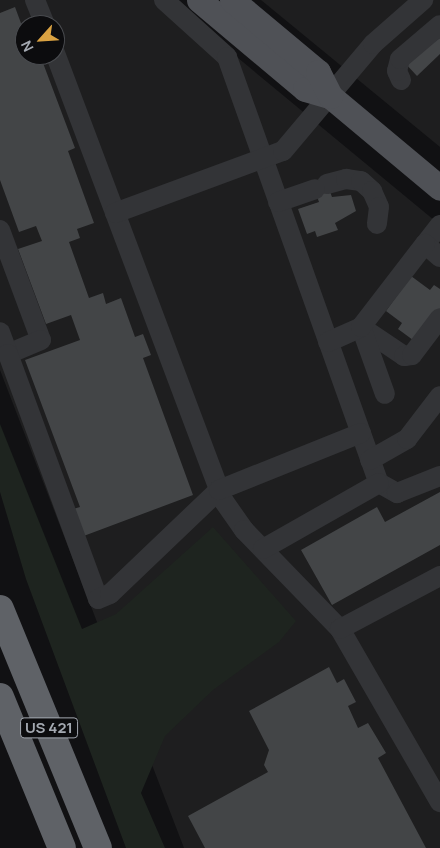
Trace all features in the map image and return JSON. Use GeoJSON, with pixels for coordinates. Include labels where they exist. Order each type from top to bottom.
{"type":"FeatureCollection","features":[{"type":"Feature","properties":{"kind":"highway","name":"US 421"},"geometry":{"type":"LineString","coordinates":[[0,609],[98,848]]}},
{"type":"Feature","properties":{"kind":"highway","name":"US 421"},"geometry":{"type":"LineString","coordinates":[[0,697],[62,848]]}},
{"type":"Feature","properties":{"kind":"main road"},"geometry":{"type":"LineString","coordinates":[[198,0],[305,89],[330,96]]}},
{"type":"Feature","properties":{"kind":"main road"},"geometry":{"type":"LineString","coordinates":[[232,0],[318,72],[330,96],[440,188]]}},
{"type":"Feature","properties":{"kind":"street"},"geometry":{"type":"LineString","coordinates":[[164,0],[227,57],[379,483],[397,493],[440,476]]}},
{"type":"Feature","properties":{"kind":"street"},"geometry":{"type":"LineString","coordinates":[[115,213],[263,159],[288,147],[387,29],[422,0]]}},
{"type":"Feature","properties":{"kind":"street"},"geometry":{"type":"LineString","coordinates":[[39,1],[42,15]]}},
{"type":"Feature","properties":{"kind":"street"},"geometry":{"type":"LineString","coordinates":[[401,80],[397,71],[400,59],[440,25]]}},
{"type":"Feature","properties":{"kind":"street"},"geometry":{"type":"LineString","coordinates":[[60,65],[219,490],[244,530],[340,629],[440,802]]}},
{"type":"Feature","properties":{"kind":"street"},"geometry":{"type":"LineString","coordinates":[[278,202],[346,179],[360,181],[372,191],[379,207],[377,224]]}},
{"type":"Feature","properties":{"kind":"street"},"geometry":{"type":"LineString","coordinates":[[328,342],[361,326],[435,256],[440,225]]}},
{"type":"Feature","properties":{"kind":"street"},"geometry":{"type":"LineString","coordinates":[[0,230],[41,340],[8,354]]}},
{"type":"Feature","properties":{"kind":"street"},"geometry":{"type":"LineString","coordinates":[[361,326],[380,342],[404,356],[412,355],[440,318]]}},
{"type":"Feature","properties":{"kind":"street"},"geometry":{"type":"LineString","coordinates":[[361,326],[385,394]]}},
{"type":"Feature","properties":{"kind":"street"},"geometry":{"type":"LineString","coordinates":[[0,332],[98,599],[110,594],[219,490],[360,433]]}},
{"type":"Feature","properties":{"kind":"street"},"geometry":{"type":"LineString","coordinates":[[380,342],[382,348],[406,364],[418,359],[440,332]]}},
{"type":"Feature","properties":{"kind":"street"},"geometry":{"type":"LineString","coordinates":[[370,460],[403,442],[440,396]]}},
{"type":"Feature","properties":{"kind":"street"},"geometry":{"type":"LineString","coordinates":[[262,549],[379,483]]}},
{"type":"Feature","properties":{"kind":"street"},"geometry":{"type":"LineString","coordinates":[[89,539],[110,594]]}},
{"type":"Feature","properties":{"kind":"street"},"geometry":{"type":"LineString","coordinates":[[340,629],[440,576]]}},
{"type":"Feature","properties":{"kind":"shaded area"},"geometry":{"type":"Polygon","coordinates":[[[0,0],[168,0],[440,225],[440,848],[184,848],[0,370],[0,0]]]}},
{"type":"Feature","properties":{"kind":"shaded area"},"geometry":{"type":"Polygon","coordinates":[[[261,0],[440,0],[440,147],[261,0]]]}},
{"type":"Feature","properties":{"kind":"shaded area"},"geometry":{"type":"Polygon","coordinates":[[[0,424],[82,629],[116,614],[213,527],[296,621],[279,642],[213,690],[165,736],[141,793],[165,848],[126,848],[26,579],[0,492],[0,424]]]}},
{"type":"Feature","properties":{"kind":"building"},"geometry":{"type":"Polygon","coordinates":[[[15,7],[18,15],[15,15],[15,65],[44,65],[75,148],[68,151],[94,223],[77,229],[80,238],[69,242],[89,298],[103,293],[106,304],[121,298],[135,337],[143,334],[151,355],[143,358],[193,495],[81,537],[73,509],[80,507],[25,360],[80,340],[71,315],[46,324],[18,249],[42,241],[36,226],[19,232],[0,180],[0,13],[15,7]]]}},
{"type":"Feature","properties":{"kind":"building"},"geometry":{"type":"Polygon","coordinates":[[[440,38],[440,54],[417,76],[404,62],[440,38]]]}},
{"type":"Feature","properties":{"kind":"building"},"geometry":{"type":"Polygon","coordinates":[[[325,178],[332,197],[351,195],[356,211],[335,223],[338,230],[317,237],[315,231],[307,234],[298,209],[319,202],[312,182],[325,178]]]}},
{"type":"Feature","properties":{"kind":"building"},"geometry":{"type":"Polygon","coordinates":[[[411,276],[430,290],[434,285],[440,289],[440,310],[417,343],[398,329],[402,323],[386,311],[411,276]]]}},
{"type":"Feature","properties":{"kind":"building"},"geometry":{"type":"Polygon","coordinates":[[[440,492],[440,545],[332,605],[301,550],[377,507],[385,522],[440,492]]]}},
{"type":"Feature","properties":{"kind":"building"},"geometry":{"type":"Polygon","coordinates":[[[329,667],[337,683],[344,679],[356,702],[348,706],[358,728],[368,723],[386,753],[378,758],[426,848],[205,848],[188,816],[268,772],[264,765],[269,750],[249,711],[329,667]]]}}]}
